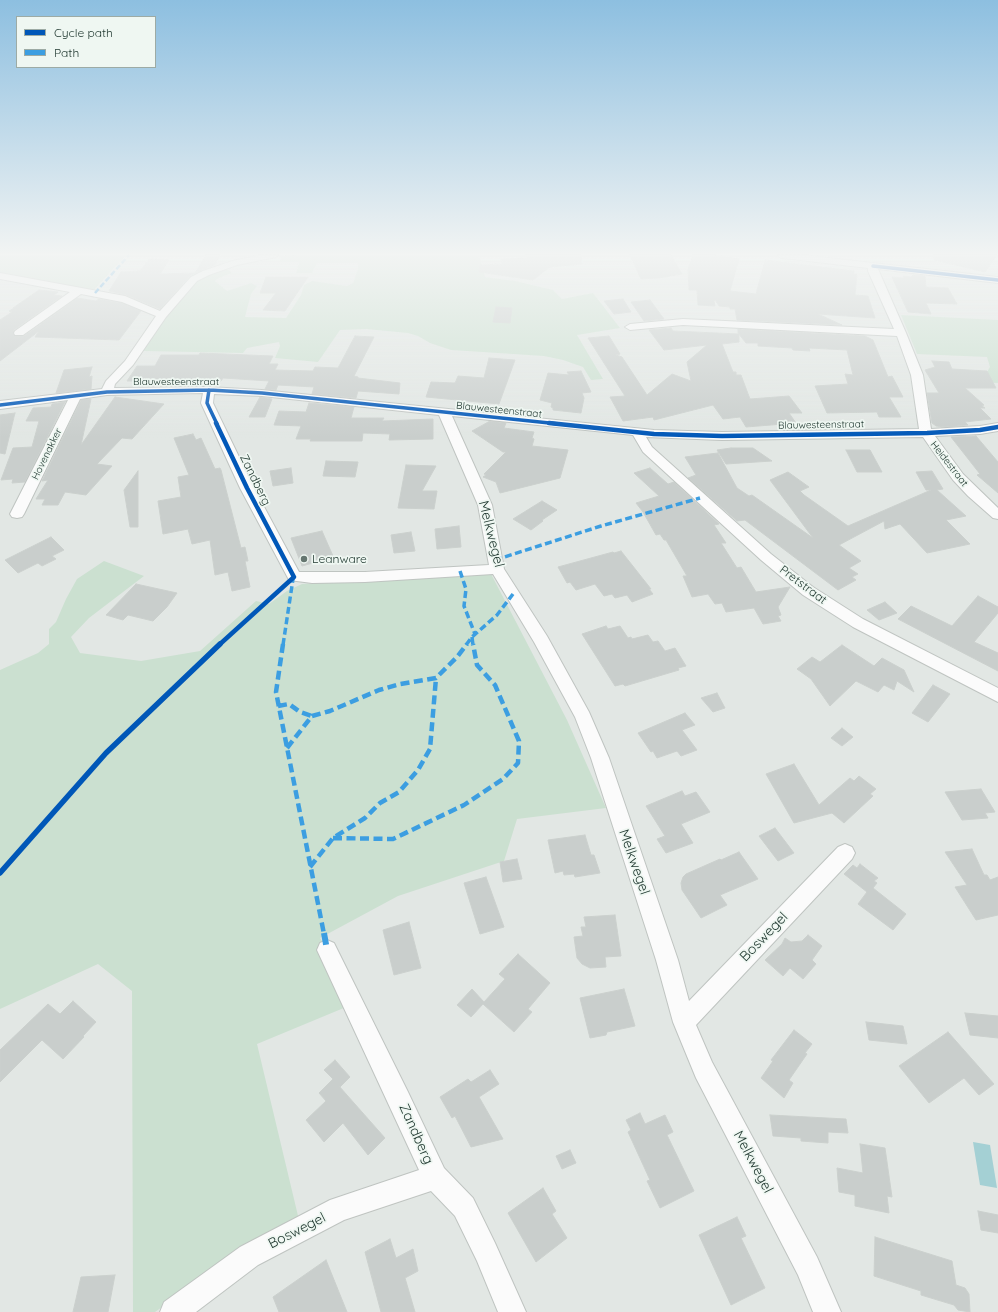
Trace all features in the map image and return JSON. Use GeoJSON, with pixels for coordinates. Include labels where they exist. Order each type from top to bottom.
{"type":"FeatureCollection","features":[{"type":"Feature","properties":{"kind":"street"},"geometry":{"type":"LineString","coordinates":[[19,334],[43,316]]}},
{"type":"Feature","properties":{"kind":"street"},"geometry":{"type":"LineString","coordinates":[[107,392],[110,383],[129,363],[161,316]]}},
{"type":"Feature","properties":{"kind":"street","name":"Heidestraat"},"geometry":{"type":"LineString","coordinates":[[894,316],[917,374],[922,415],[927,433],[958,477],[973,493],[998,515]]}},
{"type":"Feature","properties":{"kind":"street"},"geometry":{"type":"LineString","coordinates":[[630,327],[683,322],[901,333]]}},
{"type":"Feature","properties":{"kind":"street","name":"Blauwesteenstraat"},"geometry":{"type":"LineString","coordinates":[[0,405],[107,392],[209,390],[262,393],[638,433],[722,436],[927,433],[980,430],[998,426]]}},
{"type":"Feature","properties":{"kind":"street","name":"Zandberg"},"geometry":{"type":"LineString","coordinates":[[209,390],[207,403],[247,488],[294,577],[365,577],[497,568]]}},
{"type":"Feature","properties":{"kind":"street","name":"Hovenakker"},"geometry":{"type":"LineString","coordinates":[[17,514],[76,395]]}},
{"type":"Feature","properties":{"kind":"street","name":"Melkwegel"},"geometry":{"type":"LineString","coordinates":[[444,413],[485,504],[497,568],[541,640],[583,717],[600,758],[667,960],[684,1022],[704,1070],[808,1266],[827,1312]]}},
{"type":"Feature","properties":{"kind":"street","name":"Pretstraat"},"geometry":{"type":"LineString","coordinates":[[638,433],[647,448],[656,457],[766,557],[808,590],[858,622],[998,696]]}},
{"type":"Feature","properties":{"kind":"street","name":"Boswegel"},"geometry":{"type":"LineString","coordinates":[[684,1022],[845,852]]}},
{"type":"Feature","properties":{"kind":"street","name":"Zandberg"},"geometry":{"type":"LineString","coordinates":[[327,950],[400,1100],[435,1177],[464,1208],[486,1252],[512,1312]]}},
{"type":"Feature","properties":{"kind":"street","name":"Boswegel"},"geometry":{"type":"LineString","coordinates":[[174,1312],[249,1256],[339,1209],[435,1177]]}},
{"type":"Feature","properties":{"kind":"green space"},"geometry":{"type":"Polygon","coordinates":[[[166,316],[286,318],[287,316],[611,316],[620,328],[577,335],[603,379],[591,380],[583,367],[563,360],[544,356],[451,350],[430,343],[418,336],[408,333],[366,329],[340,330],[318,362],[275,358],[280,346],[279,342],[247,348],[243,353],[142,351],[166,316]]]}},
{"type":"Feature","properties":{"kind":"green space"},"geometry":{"type":"Polygon","coordinates":[[[902,316],[998,320],[998,383],[981,382],[990,367],[987,357],[917,354],[902,316]]]}},
{"type":"Feature","properties":{"kind":"green space"},"geometry":{"type":"Polygon","coordinates":[[[104,561],[144,576],[89,618],[71,637],[80,653],[141,661],[200,651],[256,601],[269,604],[287,591],[302,584],[490,572],[567,720],[606,808],[517,819],[504,861],[398,896],[320,938],[363,1000],[257,1044],[299,1220],[245,1248],[155,1312],[133,1312],[132,991],[98,964],[0,1009],[0,670],[38,653],[49,644],[49,629],[56,622],[77,579],[104,561]]]}},
{"type":"Feature","properties":{"kind":"water"},"geometry":{"type":"Polygon","coordinates":[[[973,1142],[990,1145],[997,1188],[980,1185],[973,1142]]]}},
{"type":"Feature","properties":{"kind":"building"},"geometry":{"type":"Polygon","coordinates":[[[6,316],[33,316],[14,330],[13,334],[15,336],[24,336],[52,316],[137,316],[119,340],[35,337],[39,331],[0,361],[0,320],[6,316]]]}},
{"type":"Feature","properties":{"kind":"building"},"geometry":{"type":"Polygon","coordinates":[[[494,316],[511,316],[510,323],[493,322],[494,316]]]}},
{"type":"Feature","properties":{"kind":"building"},"geometry":{"type":"Polygon","coordinates":[[[641,316],[662,316],[664,319],[644,321],[641,316]]]}},
{"type":"Feature","properties":{"kind":"building"},"geometry":{"type":"Polygon","coordinates":[[[736,316],[823,316],[842,325],[737,320],[736,316]]]}},
{"type":"Feature","properties":{"kind":"building"},"geometry":{"type":"Polygon","coordinates":[[[850,316],[874,316],[875,318],[850,316]]]}},
{"type":"Feature","properties":{"kind":"building"},"geometry":{"type":"Polygon","coordinates":[[[671,328],[673,331],[739,334],[739,342],[722,344],[733,372],[736,372],[736,375],[741,375],[750,399],[789,396],[802,413],[789,413],[796,423],[746,427],[740,417],[723,419],[713,405],[654,420],[653,417],[623,421],[610,397],[625,396],[588,338],[609,336],[620,354],[616,355],[622,357],[647,395],[672,374],[691,381],[687,362],[707,345],[664,350],[649,330],[671,328]]]}},
{"type":"Feature","properties":{"kind":"building"},"geometry":{"type":"Polygon","coordinates":[[[738,329],[865,336],[873,340],[888,377],[892,376],[903,397],[889,397],[901,417],[879,417],[877,412],[827,413],[815,386],[848,384],[845,374],[853,375],[847,350],[809,348],[810,351],[793,350],[792,348],[758,346],[758,343],[746,343],[738,333],[738,329]]]}},
{"type":"Feature","properties":{"kind":"building"},"geometry":{"type":"Polygon","coordinates":[[[355,336],[374,337],[354,376],[358,378],[400,383],[399,394],[358,391],[356,398],[312,394],[314,387],[278,385],[276,390],[265,389],[269,381],[223,378],[221,381],[127,381],[137,366],[155,366],[161,355],[199,355],[200,353],[273,356],[269,364],[278,364],[275,370],[313,371],[315,367],[338,368],[355,336]]]}},
{"type":"Feature","properties":{"kind":"building"},"geometry":{"type":"Polygon","coordinates":[[[489,358],[515,360],[499,404],[426,397],[431,382],[455,383],[458,376],[484,378],[489,358]]]}},
{"type":"Feature","properties":{"kind":"building"},"geometry":{"type":"Polygon","coordinates":[[[932,361],[949,362],[952,369],[987,371],[996,388],[965,388],[984,405],[982,406],[985,408],[980,408],[991,419],[965,422],[968,425],[945,427],[936,426],[932,423],[927,393],[939,393],[925,370],[935,367],[932,361]]]}},
{"type":"Feature","properties":{"kind":"building"},"geometry":{"type":"Polygon","coordinates":[[[92,367],[89,377],[92,376],[91,389],[56,393],[64,370],[92,367]]]}},
{"type":"Feature","properties":{"kind":"building"},"geometry":{"type":"Polygon","coordinates":[[[581,371],[591,392],[582,393],[584,398],[581,413],[553,410],[551,407],[552,403],[540,400],[548,373],[569,375],[567,372],[581,371]]]}},
{"type":"Feature","properties":{"kind":"building"},"geometry":{"type":"Polygon","coordinates":[[[115,397],[164,404],[132,439],[122,438],[97,464],[112,466],[86,495],[65,492],[58,505],[42,505],[45,499],[36,499],[48,480],[42,481],[81,400],[91,399],[81,445],[115,397]]]}},
{"type":"Feature","properties":{"kind":"building"},"geometry":{"type":"Polygon","coordinates":[[[260,397],[272,399],[265,417],[249,417],[260,397]]]}},
{"type":"Feature","properties":{"kind":"building"},"geometry":{"type":"Polygon","coordinates":[[[65,402],[25,482],[12,483],[13,479],[1,480],[13,448],[32,447],[39,421],[26,421],[33,408],[51,407],[52,404],[65,402]]]}},
{"type":"Feature","properties":{"kind":"building"},"geometry":{"type":"Polygon","coordinates":[[[309,403],[354,407],[351,418],[384,418],[382,421],[433,419],[433,439],[389,440],[390,434],[363,433],[362,441],[310,441],[311,439],[296,439],[301,426],[274,425],[279,411],[306,412],[309,403]]]}},
{"type":"Feature","properties":{"kind":"building"},"geometry":{"type":"Polygon","coordinates":[[[15,413],[5,454],[0,453],[0,415],[15,413]]]}},
{"type":"Feature","properties":{"kind":"building"},"geometry":{"type":"Polygon","coordinates":[[[490,421],[506,423],[504,428],[534,432],[532,446],[568,450],[560,478],[500,493],[496,482],[483,477],[486,475],[484,474],[506,452],[503,452],[472,431],[490,421]]]}},
{"type":"Feature","properties":{"kind":"building"},"geometry":{"type":"Polygon","coordinates":[[[193,434],[196,440],[201,438],[215,469],[220,468],[221,470],[241,548],[245,547],[248,561],[245,561],[250,587],[232,591],[228,572],[215,575],[210,540],[192,544],[188,529],[163,534],[158,501],[181,497],[178,477],[189,475],[174,438],[193,434]]]}},
{"type":"Feature","properties":{"kind":"building"},"geometry":{"type":"Polygon","coordinates":[[[976,436],[998,462],[998,493],[977,475],[980,474],[951,437],[976,436]]]}},
{"type":"Feature","properties":{"kind":"building"},"geometry":{"type":"Polygon","coordinates":[[[731,448],[753,448],[772,461],[726,464],[717,450],[731,448]]]}},
{"type":"Feature","properties":{"kind":"building"},"geometry":{"type":"Polygon","coordinates":[[[846,450],[870,450],[882,472],[857,472],[846,450]]]}},
{"type":"Feature","properties":{"kind":"building"},"geometry":{"type":"Polygon","coordinates":[[[718,453],[737,488],[749,496],[752,495],[813,538],[770,480],[788,472],[809,487],[800,491],[804,495],[848,526],[931,490],[926,490],[916,472],[932,471],[943,489],[937,490],[966,516],[946,520],[970,544],[927,553],[900,524],[885,529],[884,521],[839,545],[861,561],[849,568],[858,574],[852,577],[856,580],[838,590],[745,520],[737,521],[688,478],[696,475],[685,457],[718,453]]]}},
{"type":"Feature","properties":{"kind":"building"},"geometry":{"type":"Polygon","coordinates":[[[326,461],[358,462],[355,477],[323,476],[326,461]]]}},
{"type":"Feature","properties":{"kind":"building"},"geometry":{"type":"Polygon","coordinates":[[[406,465],[436,466],[422,491],[437,491],[434,509],[398,508],[406,465]]]}},
{"type":"Feature","properties":{"kind":"building"},"geometry":{"type":"Polygon","coordinates":[[[291,468],[293,483],[273,486],[270,471],[291,468]]]}},
{"type":"Feature","properties":{"kind":"building"},"geometry":{"type":"Polygon","coordinates":[[[650,468],[668,484],[674,482],[719,524],[714,525],[726,543],[721,543],[737,568],[741,567],[756,592],[790,587],[778,607],[781,615],[778,616],[781,621],[763,624],[754,608],[726,612],[722,603],[715,604],[708,594],[692,597],[683,576],[687,576],[666,540],[664,540],[660,534],[656,535],[636,503],[659,496],[634,473],[650,468]]]}},
{"type":"Feature","properties":{"kind":"building"},"geometry":{"type":"Polygon","coordinates":[[[138,471],[138,527],[130,527],[124,490],[138,471]]]}},
{"type":"Feature","properties":{"kind":"building"},"geometry":{"type":"Polygon","coordinates":[[[542,501],[557,510],[542,520],[543,521],[531,530],[513,519],[542,501]]]}},
{"type":"Feature","properties":{"kind":"building"},"geometry":{"type":"Polygon","coordinates":[[[459,526],[461,547],[437,549],[435,529],[459,526]]]}},
{"type":"Feature","properties":{"kind":"building"},"geometry":{"type":"Polygon","coordinates":[[[322,531],[333,556],[331,558],[302,566],[291,538],[322,531]]]}},
{"type":"Feature","properties":{"kind":"building"},"geometry":{"type":"Polygon","coordinates":[[[411,532],[415,551],[394,553],[391,535],[411,532]]]}},
{"type":"Feature","properties":{"kind":"building"},"geometry":{"type":"Polygon","coordinates":[[[51,537],[64,550],[52,556],[56,559],[42,566],[38,563],[18,573],[5,560],[51,537]]]}},
{"type":"Feature","properties":{"kind":"building"},"geometry":{"type":"Polygon","coordinates":[[[621,551],[651,589],[649,589],[653,594],[632,602],[627,595],[615,598],[612,594],[604,596],[595,584],[576,590],[570,582],[567,583],[558,567],[613,552],[621,551]]]}},
{"type":"Feature","properties":{"kind":"building"},"geometry":{"type":"Polygon","coordinates":[[[136,584],[177,593],[167,607],[153,621],[128,615],[123,620],[106,615],[136,584]]]}},
{"type":"Feature","properties":{"kind":"building"},"geometry":{"type":"Polygon","coordinates":[[[978,596],[998,607],[998,613],[974,642],[998,653],[998,671],[898,619],[911,606],[952,626],[978,596]]]}},
{"type":"Feature","properties":{"kind":"building"},"geometry":{"type":"Polygon","coordinates":[[[885,602],[897,613],[879,620],[867,610],[885,602]]]}},
{"type":"Feature","properties":{"kind":"building"},"geometry":{"type":"Polygon","coordinates":[[[606,626],[608,629],[620,626],[628,638],[631,637],[632,639],[648,635],[653,642],[658,641],[665,651],[675,648],[686,666],[678,668],[679,670],[625,686],[623,684],[615,686],[582,634],[606,626]]]}},
{"type":"Feature","properties":{"kind":"building"},"geometry":{"type":"Polygon","coordinates":[[[842,645],[874,666],[882,658],[904,670],[914,692],[897,681],[894,690],[884,685],[878,692],[856,681],[830,706],[811,679],[797,669],[812,657],[820,662],[842,645]]]}},
{"type":"Feature","properties":{"kind":"building"},"geometry":{"type":"Polygon","coordinates":[[[933,685],[950,694],[928,722],[912,713],[933,685]]]}},
{"type":"Feature","properties":{"kind":"building"},"geometry":{"type":"Polygon","coordinates":[[[717,693],[725,708],[713,712],[701,698],[717,693]]]}},
{"type":"Feature","properties":{"kind":"building"},"geometry":{"type":"Polygon","coordinates":[[[685,713],[695,725],[682,730],[697,750],[681,756],[677,751],[657,758],[638,733],[685,713]]]}},
{"type":"Feature","properties":{"kind":"building"},"geometry":{"type":"Polygon","coordinates":[[[842,728],[853,737],[842,746],[831,738],[842,728]]]}},
{"type":"Feature","properties":{"kind":"building"},"geometry":{"type":"Polygon","coordinates":[[[794,764],[819,805],[850,778],[854,781],[859,776],[876,789],[870,794],[873,796],[844,823],[832,813],[794,823],[766,774],[794,764]]]}},
{"type":"Feature","properties":{"kind":"building"},"geometry":{"type":"Polygon","coordinates":[[[981,789],[995,812],[985,813],[988,818],[962,820],[945,792],[981,789]]]}},
{"type":"Feature","properties":{"kind":"building"},"geometry":{"type":"Polygon","coordinates":[[[682,791],[685,796],[696,792],[710,812],[681,824],[693,843],[666,853],[657,839],[665,836],[646,806],[682,791]]]}},
{"type":"Feature","properties":{"kind":"building"},"geometry":{"type":"Polygon","coordinates":[[[775,828],[794,853],[778,861],[759,836],[775,828]]]}},
{"type":"Feature","properties":{"kind":"building"},"geometry":{"type":"Polygon","coordinates":[[[585,835],[591,855],[594,855],[600,873],[575,877],[574,874],[564,875],[563,871],[555,873],[548,840],[585,835]]]}},
{"type":"Feature","properties":{"kind":"building"},"geometry":{"type":"Polygon","coordinates":[[[972,849],[984,875],[987,875],[990,880],[998,877],[998,915],[976,920],[955,887],[967,885],[945,852],[972,849]]]}},
{"type":"Feature","properties":{"kind":"building"},"geometry":{"type":"Polygon","coordinates":[[[739,852],[758,879],[720,895],[727,905],[701,918],[682,890],[681,883],[683,877],[686,874],[739,852]]]}},
{"type":"Feature","properties":{"kind":"building"},"geometry":{"type":"Polygon","coordinates":[[[517,859],[522,879],[503,882],[500,862],[517,859]]]}},
{"type":"Feature","properties":{"kind":"building"},"geometry":{"type":"Polygon","coordinates":[[[860,864],[878,878],[874,881],[877,883],[873,888],[906,914],[893,930],[858,904],[867,892],[844,874],[853,865],[857,868],[860,864]]]}},
{"type":"Feature","properties":{"kind":"building"},"geometry":{"type":"Polygon","coordinates":[[[486,877],[504,927],[480,934],[464,883],[486,877]]]}},
{"type":"Feature","properties":{"kind":"building"},"geometry":{"type":"Polygon","coordinates":[[[615,915],[621,956],[605,957],[606,967],[590,968],[582,964],[577,958],[574,937],[583,936],[581,927],[586,927],[584,917],[615,915]]]}},
{"type":"Feature","properties":{"kind":"building"},"geometry":{"type":"Polygon","coordinates":[[[409,922],[421,968],[394,975],[383,930],[409,922]]]}},
{"type":"Feature","properties":{"kind":"building"},"geometry":{"type":"Polygon","coordinates":[[[808,935],[822,946],[812,960],[816,964],[803,979],[790,968],[783,976],[765,960],[782,944],[785,938],[791,942],[802,941],[808,935]]]}},
{"type":"Feature","properties":{"kind":"building"},"geometry":{"type":"Polygon","coordinates":[[[518,954],[550,983],[528,1009],[532,1012],[514,1032],[483,1004],[471,1017],[457,1005],[472,989],[484,1002],[505,979],[499,974],[518,954]]]}},
{"type":"Feature","properties":{"kind":"building"},"geometry":{"type":"Polygon","coordinates":[[[624,989],[635,1026],[607,1032],[606,1035],[590,1038],[580,998],[624,989]]]}},
{"type":"Feature","properties":{"kind":"building"},"geometry":{"type":"Polygon","coordinates":[[[73,1001],[96,1022],[83,1036],[84,1037],[63,1059],[42,1040],[0,1082],[0,1050],[48,1004],[60,1014],[73,1001]]]}},
{"type":"Feature","properties":{"kind":"building"},"geometry":{"type":"Polygon","coordinates":[[[965,1013],[998,1016],[998,1038],[970,1035],[965,1013]]]}},
{"type":"Feature","properties":{"kind":"building"},"geometry":{"type":"Polygon","coordinates":[[[866,1022],[903,1026],[907,1044],[869,1040],[866,1022]]]}},
{"type":"Feature","properties":{"kind":"building"},"geometry":{"type":"Polygon","coordinates":[[[794,1030],[812,1044],[789,1080],[793,1083],[784,1098],[761,1078],[773,1061],[771,1060],[794,1030]]]}},
{"type":"Feature","properties":{"kind":"building"},"geometry":{"type":"Polygon","coordinates":[[[948,1032],[994,1084],[979,1095],[964,1078],[929,1103],[899,1066],[948,1032]]]}},
{"type":"Feature","properties":{"kind":"building"},"geometry":{"type":"Polygon","coordinates":[[[335,1060],[350,1077],[340,1087],[339,1086],[385,1138],[368,1155],[343,1123],[324,1142],[306,1120],[326,1101],[319,1093],[333,1079],[324,1070],[335,1060]]]}},
{"type":"Feature","properties":{"kind":"building"},"geometry":{"type":"Polygon","coordinates":[[[490,1070],[499,1084],[479,1097],[503,1139],[471,1147],[455,1116],[452,1118],[440,1097],[468,1079],[471,1082],[490,1070]]]}},
{"type":"Feature","properties":{"kind":"building"},"geometry":{"type":"Polygon","coordinates":[[[640,1113],[645,1124],[665,1115],[673,1132],[667,1135],[694,1191],[660,1208],[647,1181],[650,1180],[628,1132],[631,1130],[626,1120],[640,1113]]]}},
{"type":"Feature","properties":{"kind":"building"},"geometry":{"type":"Polygon","coordinates":[[[770,1115],[846,1119],[848,1133],[828,1132],[828,1143],[801,1141],[801,1138],[773,1136],[770,1115]]]}},
{"type":"Feature","properties":{"kind":"building"},"geometry":{"type":"Polygon","coordinates":[[[860,1144],[885,1148],[892,1197],[887,1196],[889,1213],[855,1206],[855,1195],[839,1192],[837,1168],[863,1173],[860,1144]]]}},
{"type":"Feature","properties":{"kind":"building"},"geometry":{"type":"Polygon","coordinates":[[[570,1150],[576,1163],[562,1169],[556,1156],[570,1150]]]}},
{"type":"Feature","properties":{"kind":"building"},"geometry":{"type":"Polygon","coordinates":[[[543,1188],[556,1211],[552,1214],[567,1238],[536,1262],[508,1213],[543,1188]]]}},
{"type":"Feature","properties":{"kind":"building"},"geometry":{"type":"Polygon","coordinates":[[[978,1211],[998,1215],[998,1233],[981,1230],[978,1211]]]}},
{"type":"Feature","properties":{"kind":"building"},"geometry":{"type":"Polygon","coordinates":[[[737,1217],[746,1236],[741,1238],[765,1288],[731,1305],[699,1235],[737,1217]]]}},
{"type":"Feature","properties":{"kind":"building"},"geometry":{"type":"Polygon","coordinates":[[[875,1237],[952,1261],[956,1285],[965,1288],[969,1294],[970,1312],[958,1310],[954,1305],[921,1295],[921,1291],[874,1276],[875,1237]]]}},
{"type":"Feature","properties":{"kind":"building"},"geometry":{"type":"Polygon","coordinates":[[[390,1239],[396,1258],[413,1249],[418,1271],[405,1278],[415,1312],[381,1312],[365,1252],[390,1239]]]}},
{"type":"Feature","properties":{"kind":"building"},"geometry":{"type":"Polygon","coordinates":[[[326,1260],[347,1312],[279,1312],[273,1297],[326,1260]]]}},
{"type":"Feature","properties":{"kind":"building"},"geometry":{"type":"Polygon","coordinates":[[[115,1275],[108,1312],[73,1312],[81,1277],[115,1275]]]}},
{"type":"Feature","properties":{"kind":"marked path"},"geometry":{"type":"LineString","coordinates":[[495,560],[601,526],[700,498]]}},
{"type":"Feature","properties":{"kind":"marked path"},"geometry":{"type":"LineString","coordinates":[[460,571],[466,589],[464,606],[475,634]]}},
{"type":"Feature","properties":{"kind":"marked path"},"geometry":{"type":"LineString","coordinates":[[293,579],[276,692],[327,950]]}},
{"type":"Feature","properties":{"kind":"marked path"},"geometry":{"type":"LineString","coordinates":[[287,748],[312,716],[330,711],[379,690],[400,684],[436,678],[457,657],[472,637],[497,615],[513,594]]}},
{"type":"Feature","properties":{"kind":"marked path"},"geometry":{"type":"LineString","coordinates":[[333,838],[393,839],[464,805],[503,779],[518,763],[519,741],[495,685],[477,665],[472,637]]}},
{"type":"Feature","properties":{"kind":"marked path"},"geometry":{"type":"LineString","coordinates":[[310,867],[333,838],[365,818],[380,803],[399,792],[418,770],[430,749],[436,678]]}},
{"type":"Feature","properties":{"kind":"marked path"},"geometry":{"type":"LineString","coordinates":[[278,706],[289,704],[300,712],[312,716]]}},
{"type":"Feature","properties":{"kind":"cycle path"},"geometry":{"type":"LineString","coordinates":[[0,405],[107,392],[209,390],[262,393],[654,434],[722,436],[927,433],[980,430],[998,427]]}},
{"type":"Feature","properties":{"kind":"cycle path"},"geometry":{"type":"LineString","coordinates":[[0,873],[106,753],[226,638],[294,577],[247,488],[207,403],[209,390]]}},
{"type":"Feature","properties":{"kind":"place","name":"Leanware"},"geometry":{"type":"Point","coordinates":[304,559]}}]}
